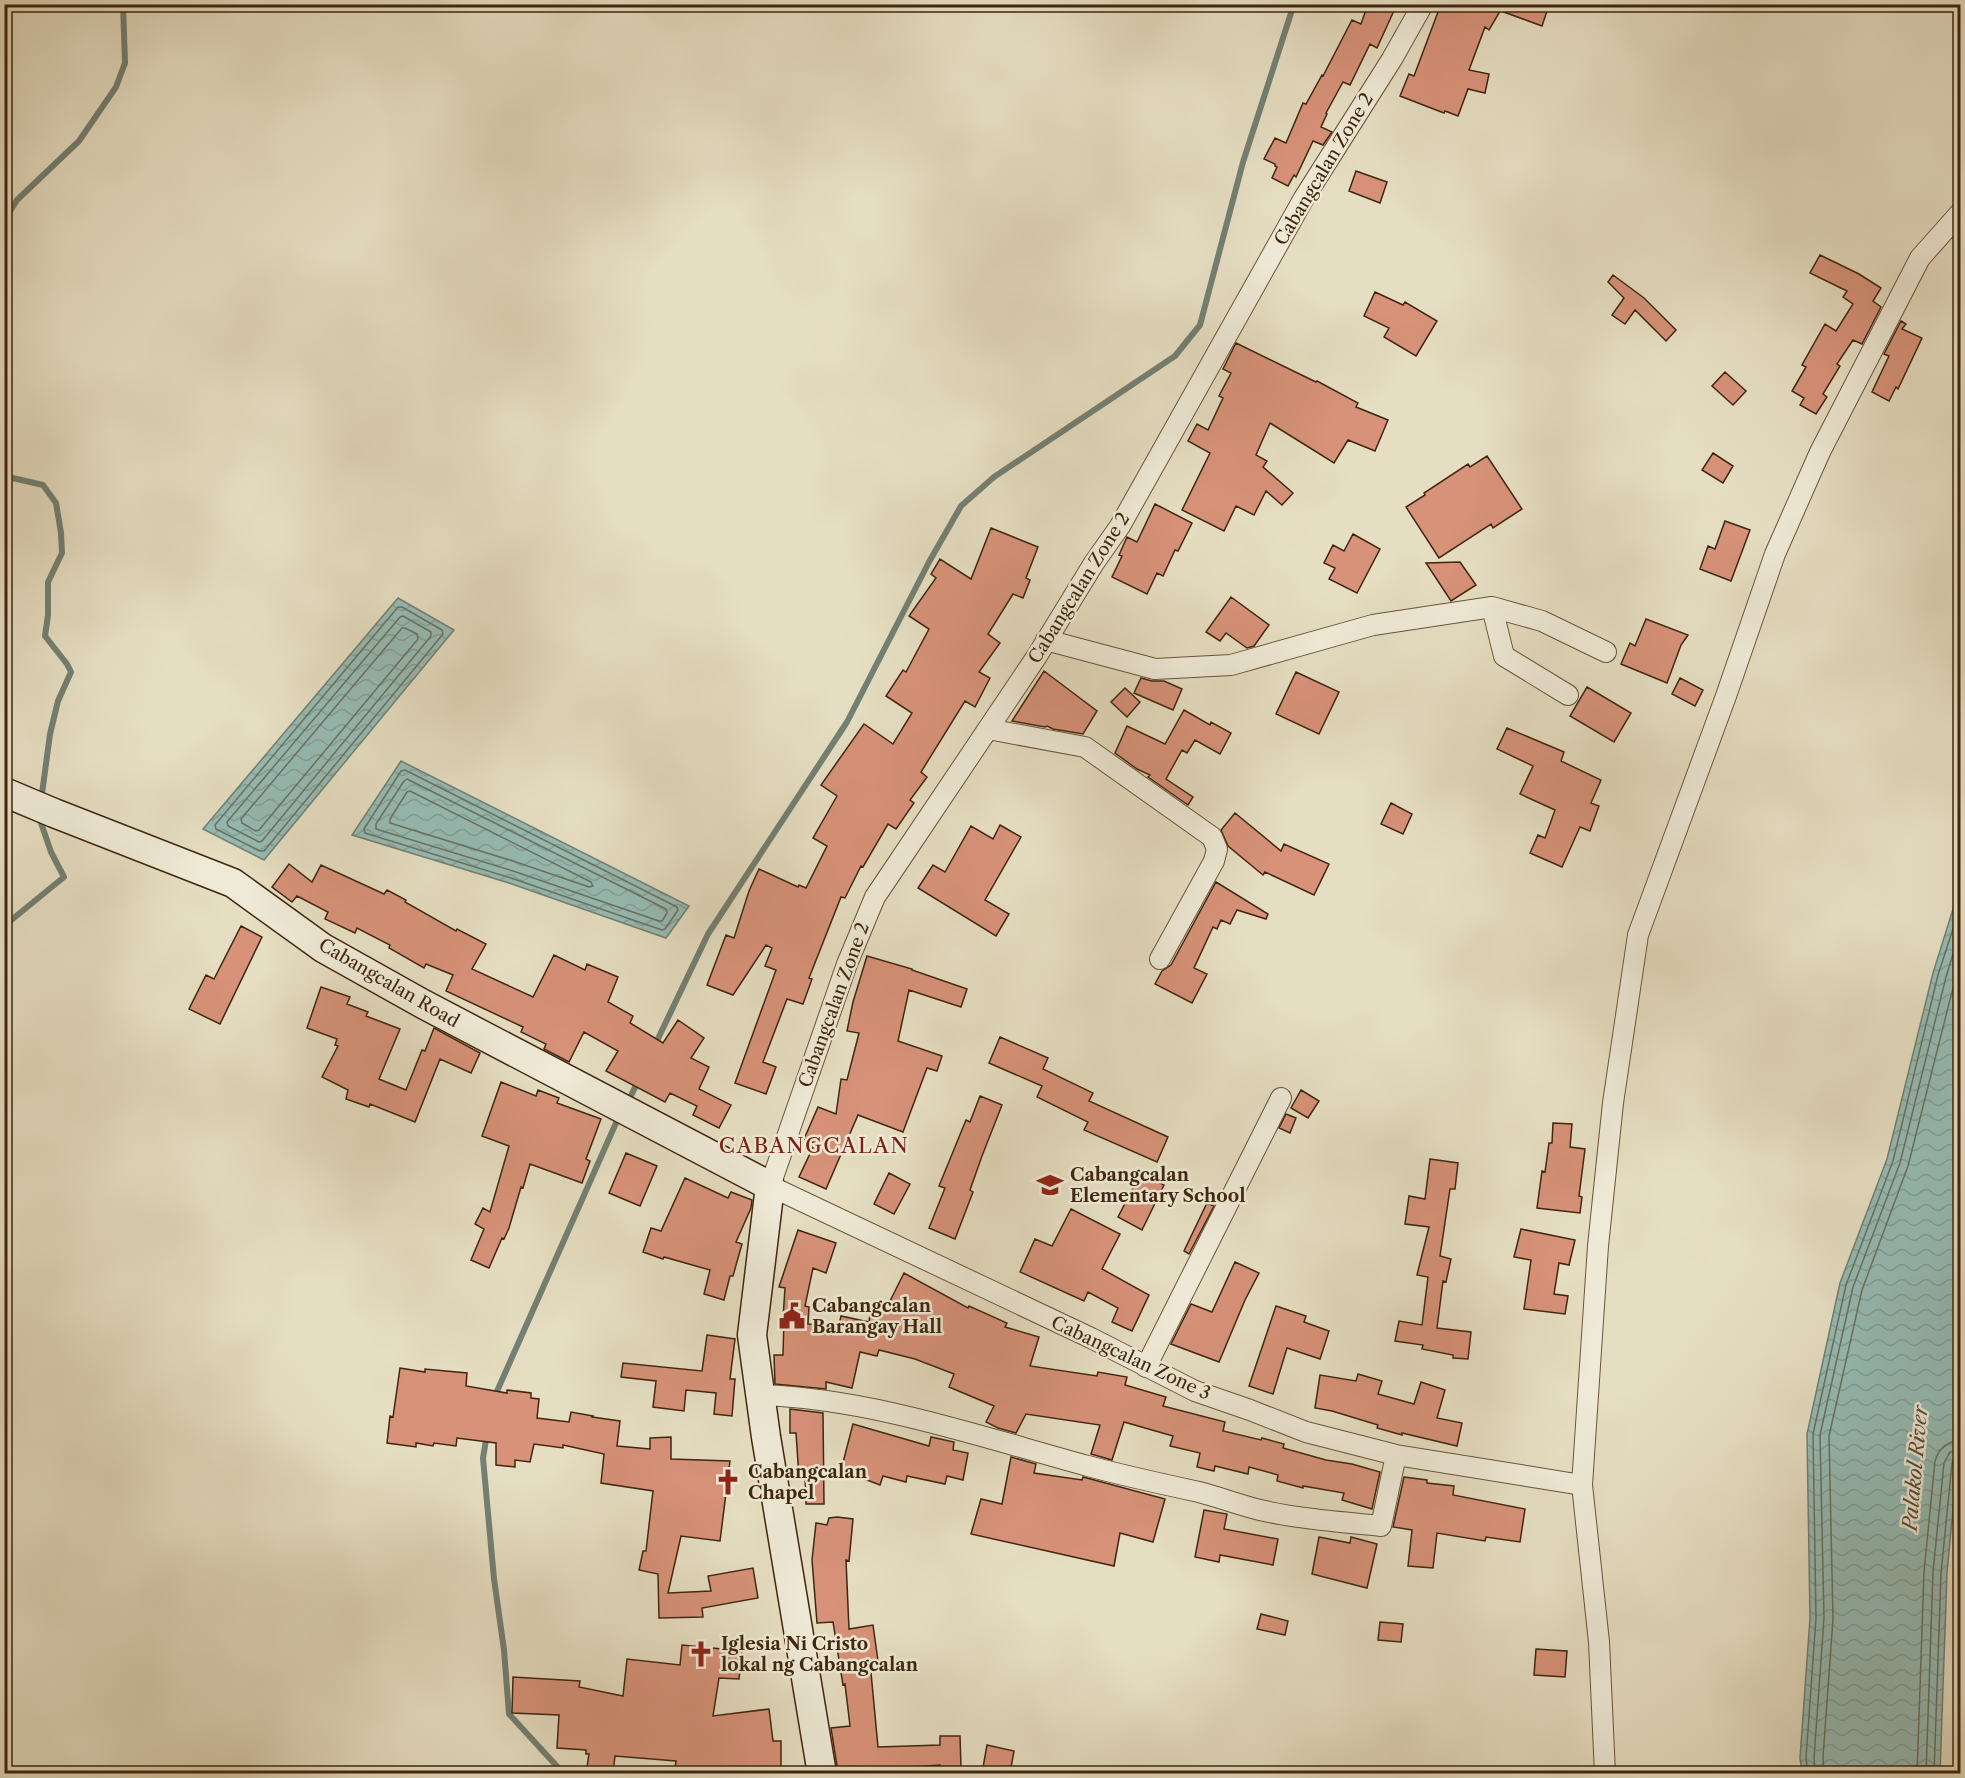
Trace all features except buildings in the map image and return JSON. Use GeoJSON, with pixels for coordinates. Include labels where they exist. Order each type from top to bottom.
{"type":"FeatureCollection","features":[{"type":"Feature","properties":{"kind":"street","name":"Cabangcalan Zone 2"},"geometry":{"type":"LineString","coordinates":[[770,1186],[847,964],[875,897],[1120,526],[1304,198],[1392,59],[1423,4]]}},
{"type":"Feature","properties":{"kind":"street"},"geometry":{"type":"LineString","coordinates":[[1605,1773],[1599,1642],[1582,1485],[1598,1246],[1613,1103],[1638,935],[1775,555],[1820,452],[1920,258],[1960,213]]}},
{"type":"Feature","properties":{"kind":"street"},"geometry":{"type":"LineString","coordinates":[[1046,639],[1155,669],[1231,665],[1373,625],[1492,607],[1542,621],[1606,652]]}},
{"type":"Feature","properties":{"kind":"street"},"geometry":{"type":"LineString","coordinates":[[1492,607],[1504,656],[1568,695]]}},
{"type":"Feature","properties":{"kind":"street"},"geometry":{"type":"LineString","coordinates":[[988,729],[1085,747],[1212,837],[1217,849],[1214,861],[1160,959]]}},
{"type":"Feature","properties":{"kind":"street","name":"Cabangcalan Road"},"geometry":{"type":"LineString","coordinates":[[8,794],[233,883],[323,948],[423,1004],[770,1186]]}},
{"type":"Feature","properties":{"kind":"street"},"geometry":{"type":"LineString","coordinates":[[1146,1367],[1281,1098]]}},
{"type":"Feature","properties":{"kind":"street"},"geometry":{"type":"LineString","coordinates":[[770,1186],[752,1335],[822,1773]]}},
{"type":"Feature","properties":{"kind":"street","name":"Cabangcalan Zone 3"},"geometry":{"type":"LineString","coordinates":[[770,1186],[1091,1338],[1195,1391],[1305,1432],[1396,1455],[1582,1485]]}},
{"type":"Feature","properties":{"kind":"street"},"geometry":{"type":"LineString","coordinates":[[761,1395],[782,1395],[879,1411],[988,1437],[1088,1466],[1201,1492],[1260,1510],[1298,1517],[1381,1526],[1396,1455]]}},
{"type":"Feature","properties":{"kind":"water"},"geometry":{"type":"Polygon","coordinates":[[[398,598],[454,630],[264,860],[203,829],[398,598]]]}},
{"type":"Feature","properties":{"kind":"water"},"geometry":{"type":"Polygon","coordinates":[[[401,761],[689,906],[666,938],[509,883],[352,835],[401,761]]]}},
{"type":"Feature","properties":{"kind":"water","name":"Palakol River"},"geometry":{"type":"Polygon","coordinates":[[[1960,887],[1960,1434],[1947,1573],[1940,1773],[1802,1773],[1800,1758],[1810,1618],[1807,1434],[1840,1283],[1887,1159],[1933,973],[1960,887]]]}},
{"type":"Feature","properties":{"kind":"waterway"},"geometry":{"type":"LineString","coordinates":[[4,221],[17,200],[79,141],[116,87],[125,63],[123,4]]}},
{"type":"Feature","properties":{"kind":"waterway"},"geometry":{"type":"LineString","coordinates":[[655,1045],[708,934],[847,722],[929,562],[961,506],[994,477],[1175,356],[1200,325],[1243,162],[1294,4]]}},
{"type":"Feature","properties":{"kind":"waterway"},"geometry":{"type":"LineString","coordinates":[[4,476],[43,485],[56,503],[61,533],[62,553],[48,582],[48,615],[45,636],[71,672],[58,701],[50,734],[41,801]]}},
{"type":"Feature","properties":{"kind":"waterway"},"geometry":{"type":"LineString","coordinates":[[4,926],[64,877],[51,852],[39,817]]}},
{"type":"Feature","properties":{"kind":"waterway"},"geometry":{"type":"LineString","coordinates":[[629,1100],[638,1081]]}},
{"type":"Feature","properties":{"kind":"waterway"},"geometry":{"type":"LineString","coordinates":[[494,1398],[620,1114]]}},
{"type":"Feature","properties":{"kind":"waterway"},"geometry":{"type":"LineString","coordinates":[[487,1434],[483,1458],[509,1714],[564,1774]]}},
{"type":"Feature","properties":{"kind":"place","name":"Cabangcalan Elementary School"},"geometry":{"type":"Point","coordinates":[1050,1185]}},
{"type":"Feature","properties":{"kind":"place","name":"Cabangcalan Barangay Hall"},"geometry":{"type":"Point","coordinates":[792,1316]}},
{"type":"Feature","properties":{"kind":"place","name":"Cabangcalan Chapel"},"geometry":{"type":"Point","coordinates":[728,1482]}},
{"type":"Feature","properties":{"kind":"place","name":"Iglesia Ni Cristo lokal ng Cabangcalan"},"geometry":{"type":"Point","coordinates":[701,1654]}},
{"type":"Feature","properties":{"kind":"district","name":"CABANGCALAN"},"geometry":{"type":"Point","coordinates":[814,1145]}}]}
